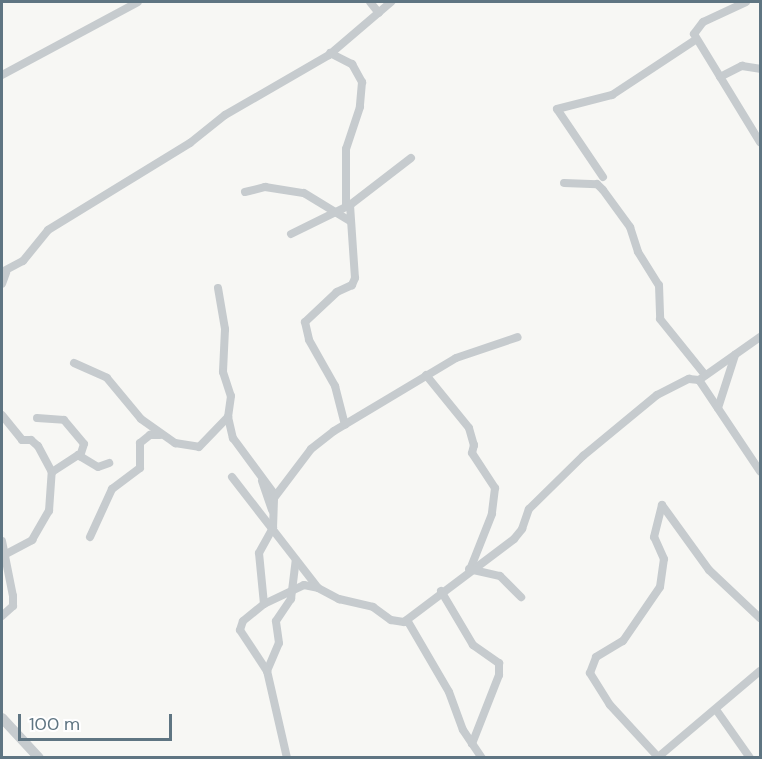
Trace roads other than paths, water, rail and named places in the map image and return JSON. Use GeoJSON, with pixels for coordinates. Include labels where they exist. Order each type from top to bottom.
{"type":"FeatureCollection","features":[{"type":"Feature","properties":{"kind":"street"},"geometry":{"type":"LineString","coordinates":[[2,72],[138,2]]}},
{"type":"Feature","properties":{"kind":"street"},"geometry":{"type":"LineString","coordinates":[[370,2],[379,13]]}},
{"type":"Feature","properties":{"kind":"street"},"geometry":{"type":"LineString","coordinates":[[2,284],[4,272],[23,261],[48,230],[190,143],[225,116],[330,53],[391,2]]}},
{"type":"Feature","properties":{"kind":"street"},"geometry":{"type":"LineString","coordinates":[[746,2],[703,22],[694,34],[695,40],[760,142]]}},
{"type":"Feature","properties":{"kind":"street"},"geometry":{"type":"LineString","coordinates":[[603,177],[584,151],[573,127],[557,109],[612,95],[695,40]]}},
{"type":"Feature","properties":{"kind":"street"},"geometry":{"type":"LineString","coordinates":[[330,53],[352,64],[362,82],[360,107],[346,149],[348,206],[355,278],[352,285],[338,292],[305,322],[309,340],[335,386],[345,425]]}},
{"type":"Feature","properties":{"kind":"street"},"geometry":{"type":"LineString","coordinates":[[720,77],[742,66],[760,69]]}},
{"type":"Feature","properties":{"kind":"street"},"geometry":{"type":"LineString","coordinates":[[291,234],[348,206],[411,158]]}},
{"type":"Feature","properties":{"kind":"street"},"geometry":{"type":"LineString","coordinates":[[564,183],[597,184],[630,227],[638,252],[659,285],[660,319],[702,377],[718,408],[760,471]]}},
{"type":"Feature","properties":{"kind":"street"},"geometry":{"type":"LineString","coordinates":[[245,192],[265,187],[304,193],[350,221]]}},
{"type":"Feature","properties":{"kind":"street"},"geometry":{"type":"LineString","coordinates":[[218,288],[225,329],[223,372],[231,396],[228,417],[233,438],[261,480],[275,495]]}},
{"type":"Feature","properties":{"kind":"street"},"geometry":{"type":"LineString","coordinates":[[264,604],[259,553],[273,528],[272,511],[275,495],[311,449],[345,425],[456,358],[518,337]]}},
{"type":"Feature","properties":{"kind":"street"},"geometry":{"type":"LineString","coordinates":[[287,758],[267,671],[240,630],[243,621],[264,604],[304,585],[318,588],[339,599],[373,607],[398,622],[407,620],[470,569],[514,539],[522,530],[529,509],[583,456],[657,394],[689,379],[702,377],[760,338]]}},
{"type":"Feature","properties":{"kind":"street"},"geometry":{"type":"LineString","coordinates":[[718,408],[735,355]]}},
{"type":"Feature","properties":{"kind":"street"},"geometry":{"type":"LineString","coordinates":[[74,363],[107,378],[141,419],[160,435],[175,443],[199,447],[228,417]]}},
{"type":"Feature","properties":{"kind":"street"},"geometry":{"type":"LineString","coordinates":[[426,375],[470,428],[474,445],[472,453],[495,488],[492,514],[470,569]]}},
{"type":"Feature","properties":{"kind":"street"},"geometry":{"type":"LineString","coordinates":[[2,415],[22,440],[31,440],[38,446],[52,472],[49,511],[32,540],[6,554]]}},
{"type":"Feature","properties":{"kind":"street"},"geometry":{"type":"LineString","coordinates":[[37,417],[64,420],[84,444],[80,456],[52,472]]}},
{"type":"Feature","properties":{"kind":"street"},"geometry":{"type":"LineString","coordinates":[[90,537],[112,489],[140,468],[140,443],[150,435],[160,435]]}},
{"type":"Feature","properties":{"kind":"street"},"geometry":{"type":"LineString","coordinates":[[80,456],[98,467],[109,463]]}},
{"type":"Feature","properties":{"kind":"street"},"geometry":{"type":"LineString","coordinates":[[232,477],[318,588]]}},
{"type":"Feature","properties":{"kind":"street"},"geometry":{"type":"LineString","coordinates":[[261,480],[272,511]]}},
{"type":"Feature","properties":{"kind":"street"},"geometry":{"type":"LineString","coordinates":[[760,618],[709,570],[662,505],[654,537],[664,559],[660,586],[623,641],[596,657],[590,673],[610,705],[657,757],[717,711],[760,671]]}},
{"type":"Feature","properties":{"kind":"street"},"geometry":{"type":"LineString","coordinates":[[2,541],[13,606],[2,616]]}},
{"type":"Feature","properties":{"kind":"street"},"geometry":{"type":"LineString","coordinates":[[267,671],[279,643],[276,621],[292,591],[296,560]]}},
{"type":"Feature","properties":{"kind":"street"},"geometry":{"type":"LineString","coordinates":[[470,569],[500,576],[521,597]]}},
{"type":"Feature","properties":{"kind":"street"},"geometry":{"type":"LineString","coordinates":[[441,591],[473,645],[499,663],[499,675],[472,744]]}},
{"type":"Feature","properties":{"kind":"street"},"geometry":{"type":"LineString","coordinates":[[407,620],[449,692],[472,744],[482,758]]}},
{"type":"Feature","properties":{"kind":"street"},"geometry":{"type":"LineString","coordinates":[[717,711],[750,758]]}},
{"type":"Feature","properties":{"kind":"street"},"geometry":{"type":"LineString","coordinates":[[2,718],[39,758]]}}]}
